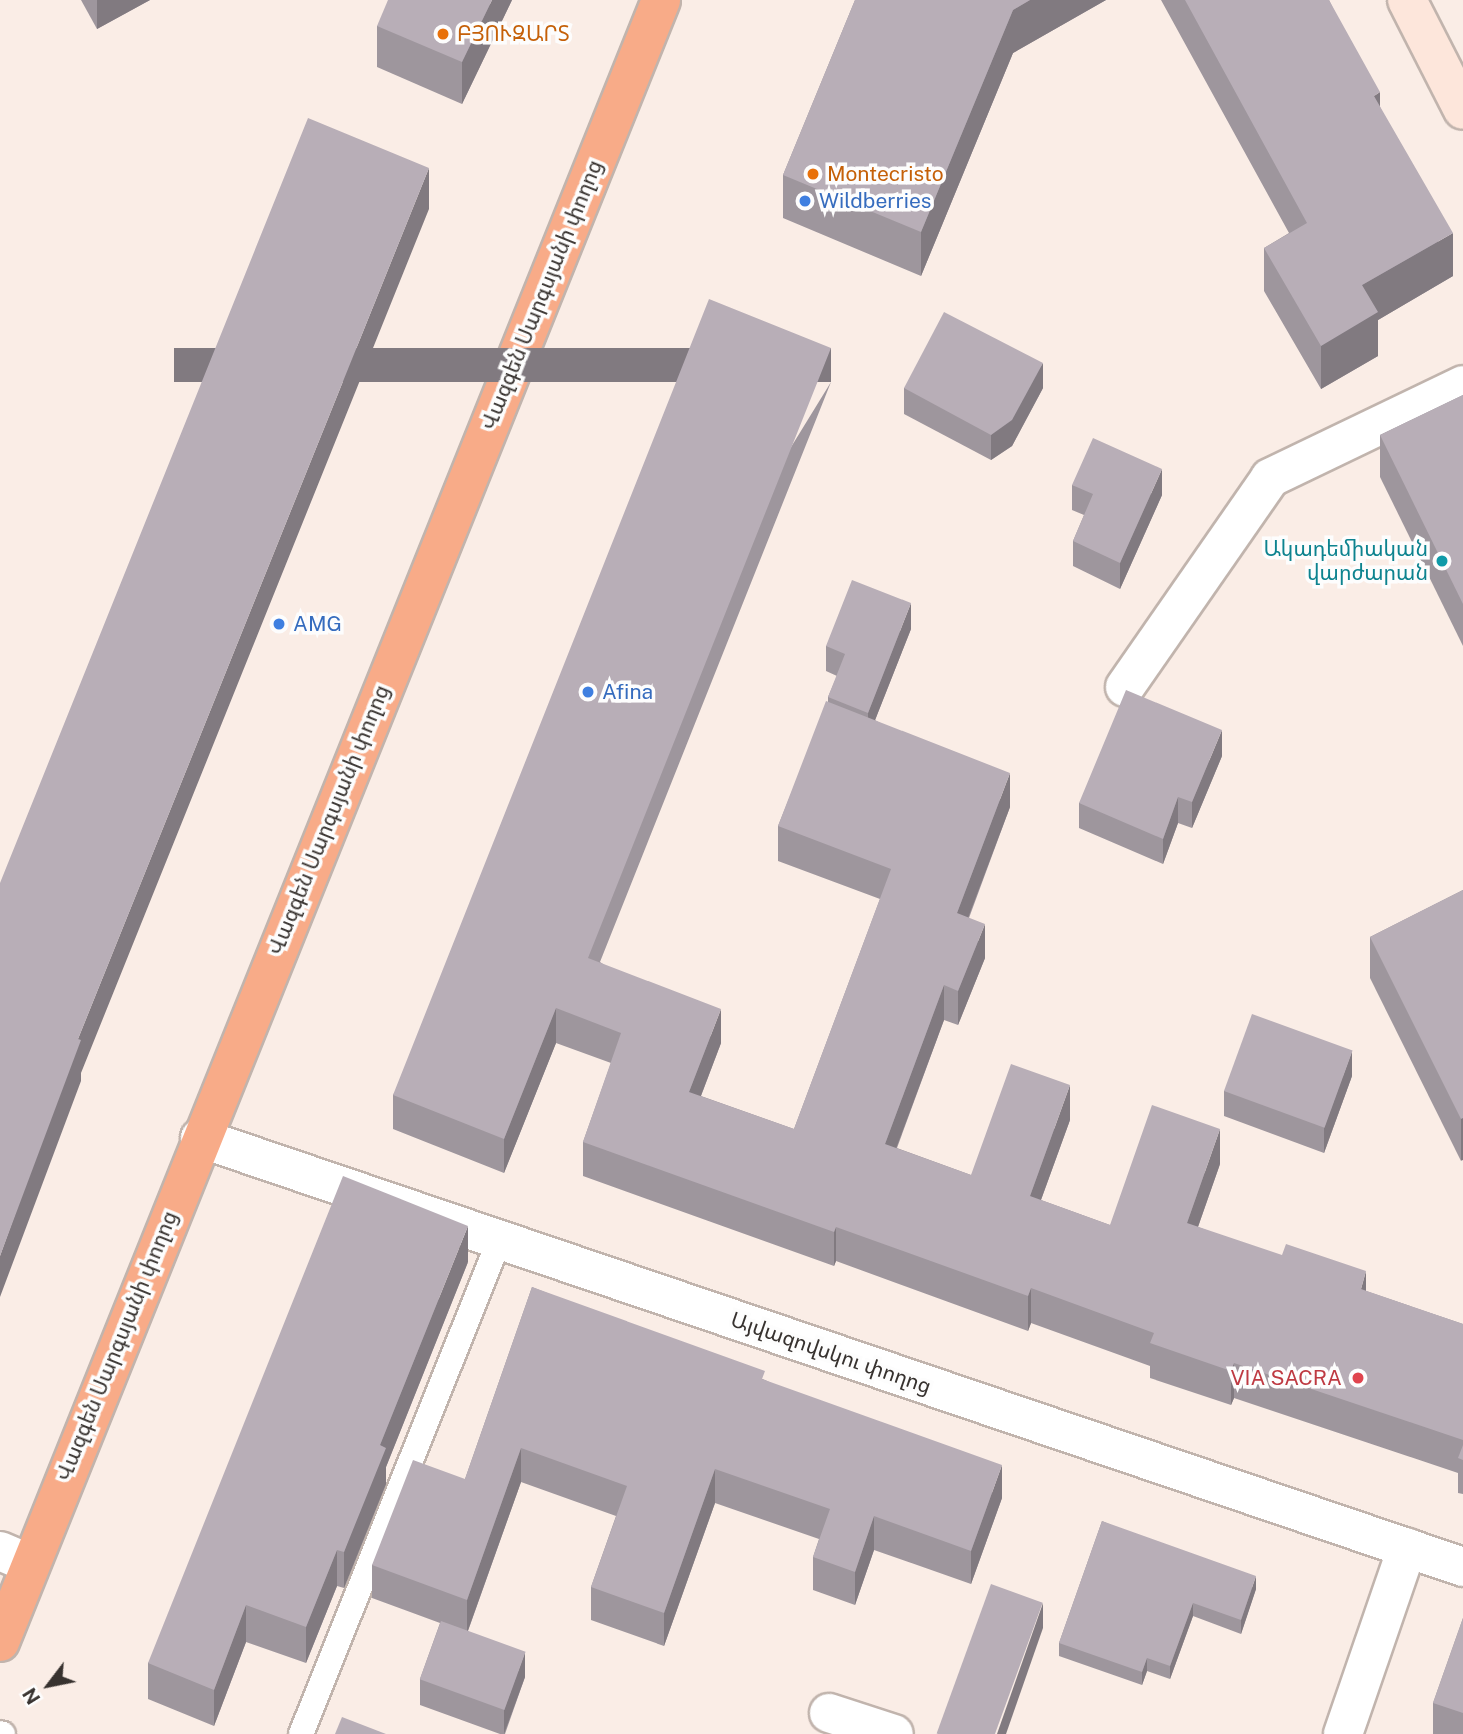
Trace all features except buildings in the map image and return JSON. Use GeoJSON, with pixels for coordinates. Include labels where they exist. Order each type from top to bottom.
{"type":"FeatureCollection","features":[{"type":"Feature","properties":{"kind":"highway","name":"Վազգեն Սարգսյանի փողոց"},"geometry":{"type":"LineString","coordinates":[[0,1642],[15,1557],[200,1138],[661,0]]}},
{"type":"Feature","properties":{"kind":"street"},"geometry":{"type":"LineString","coordinates":[[1407,0],[1463,110]]}},
{"type":"Feature","properties":{"kind":"street"},"geometry":{"type":"LineString","coordinates":[[1125,687],[1270,478],[1463,385]]}},
{"type":"Feature","properties":{"kind":"street","name":"Այվազովսկու փողոց"},"geometry":{"type":"LineString","coordinates":[[200,1138],[1463,1567]]}},
{"type":"Feature","properties":{"kind":"street"},"geometry":{"type":"LineString","coordinates":[[1343,1734],[1408,1548]]}},
{"type":"Feature","properties":{"kind":"street"},"geometry":{"type":"LineString","coordinates":[[829,1713],[894,1734]]}},
{"type":"Feature","properties":{"kind":"lane"},"geometry":{"type":"LineString","coordinates":[[301,1734],[499,1241]]}},
{"type":"Feature","properties":{"kind":"place","name":"ԲՅՈՒԶԱՐՏ"},"geometry":{"type":"Point","coordinates":[443,34]}},
{"type":"Feature","properties":{"kind":"place","name":"Montecristo"},"geometry":{"type":"Point","coordinates":[813,174]}},
{"type":"Feature","properties":{"kind":"place","name":"Wildberries"},"geometry":{"type":"Point","coordinates":[805,201]}},
{"type":"Feature","properties":{"kind":"place","name":"Ակադեմիական վարժարան"},"geometry":{"type":"Point","coordinates":[1442,561]}},
{"type":"Feature","properties":{"kind":"place","name":"AMG"},"geometry":{"type":"Point","coordinates":[279,624]}},
{"type":"Feature","properties":{"kind":"place","name":"Afina"},"geometry":{"type":"Point","coordinates":[588,692]}},
{"type":"Feature","properties":{"kind":"place","name":"VIA SACRA"},"geometry":{"type":"Point","coordinates":[1358,1378]}}]}
